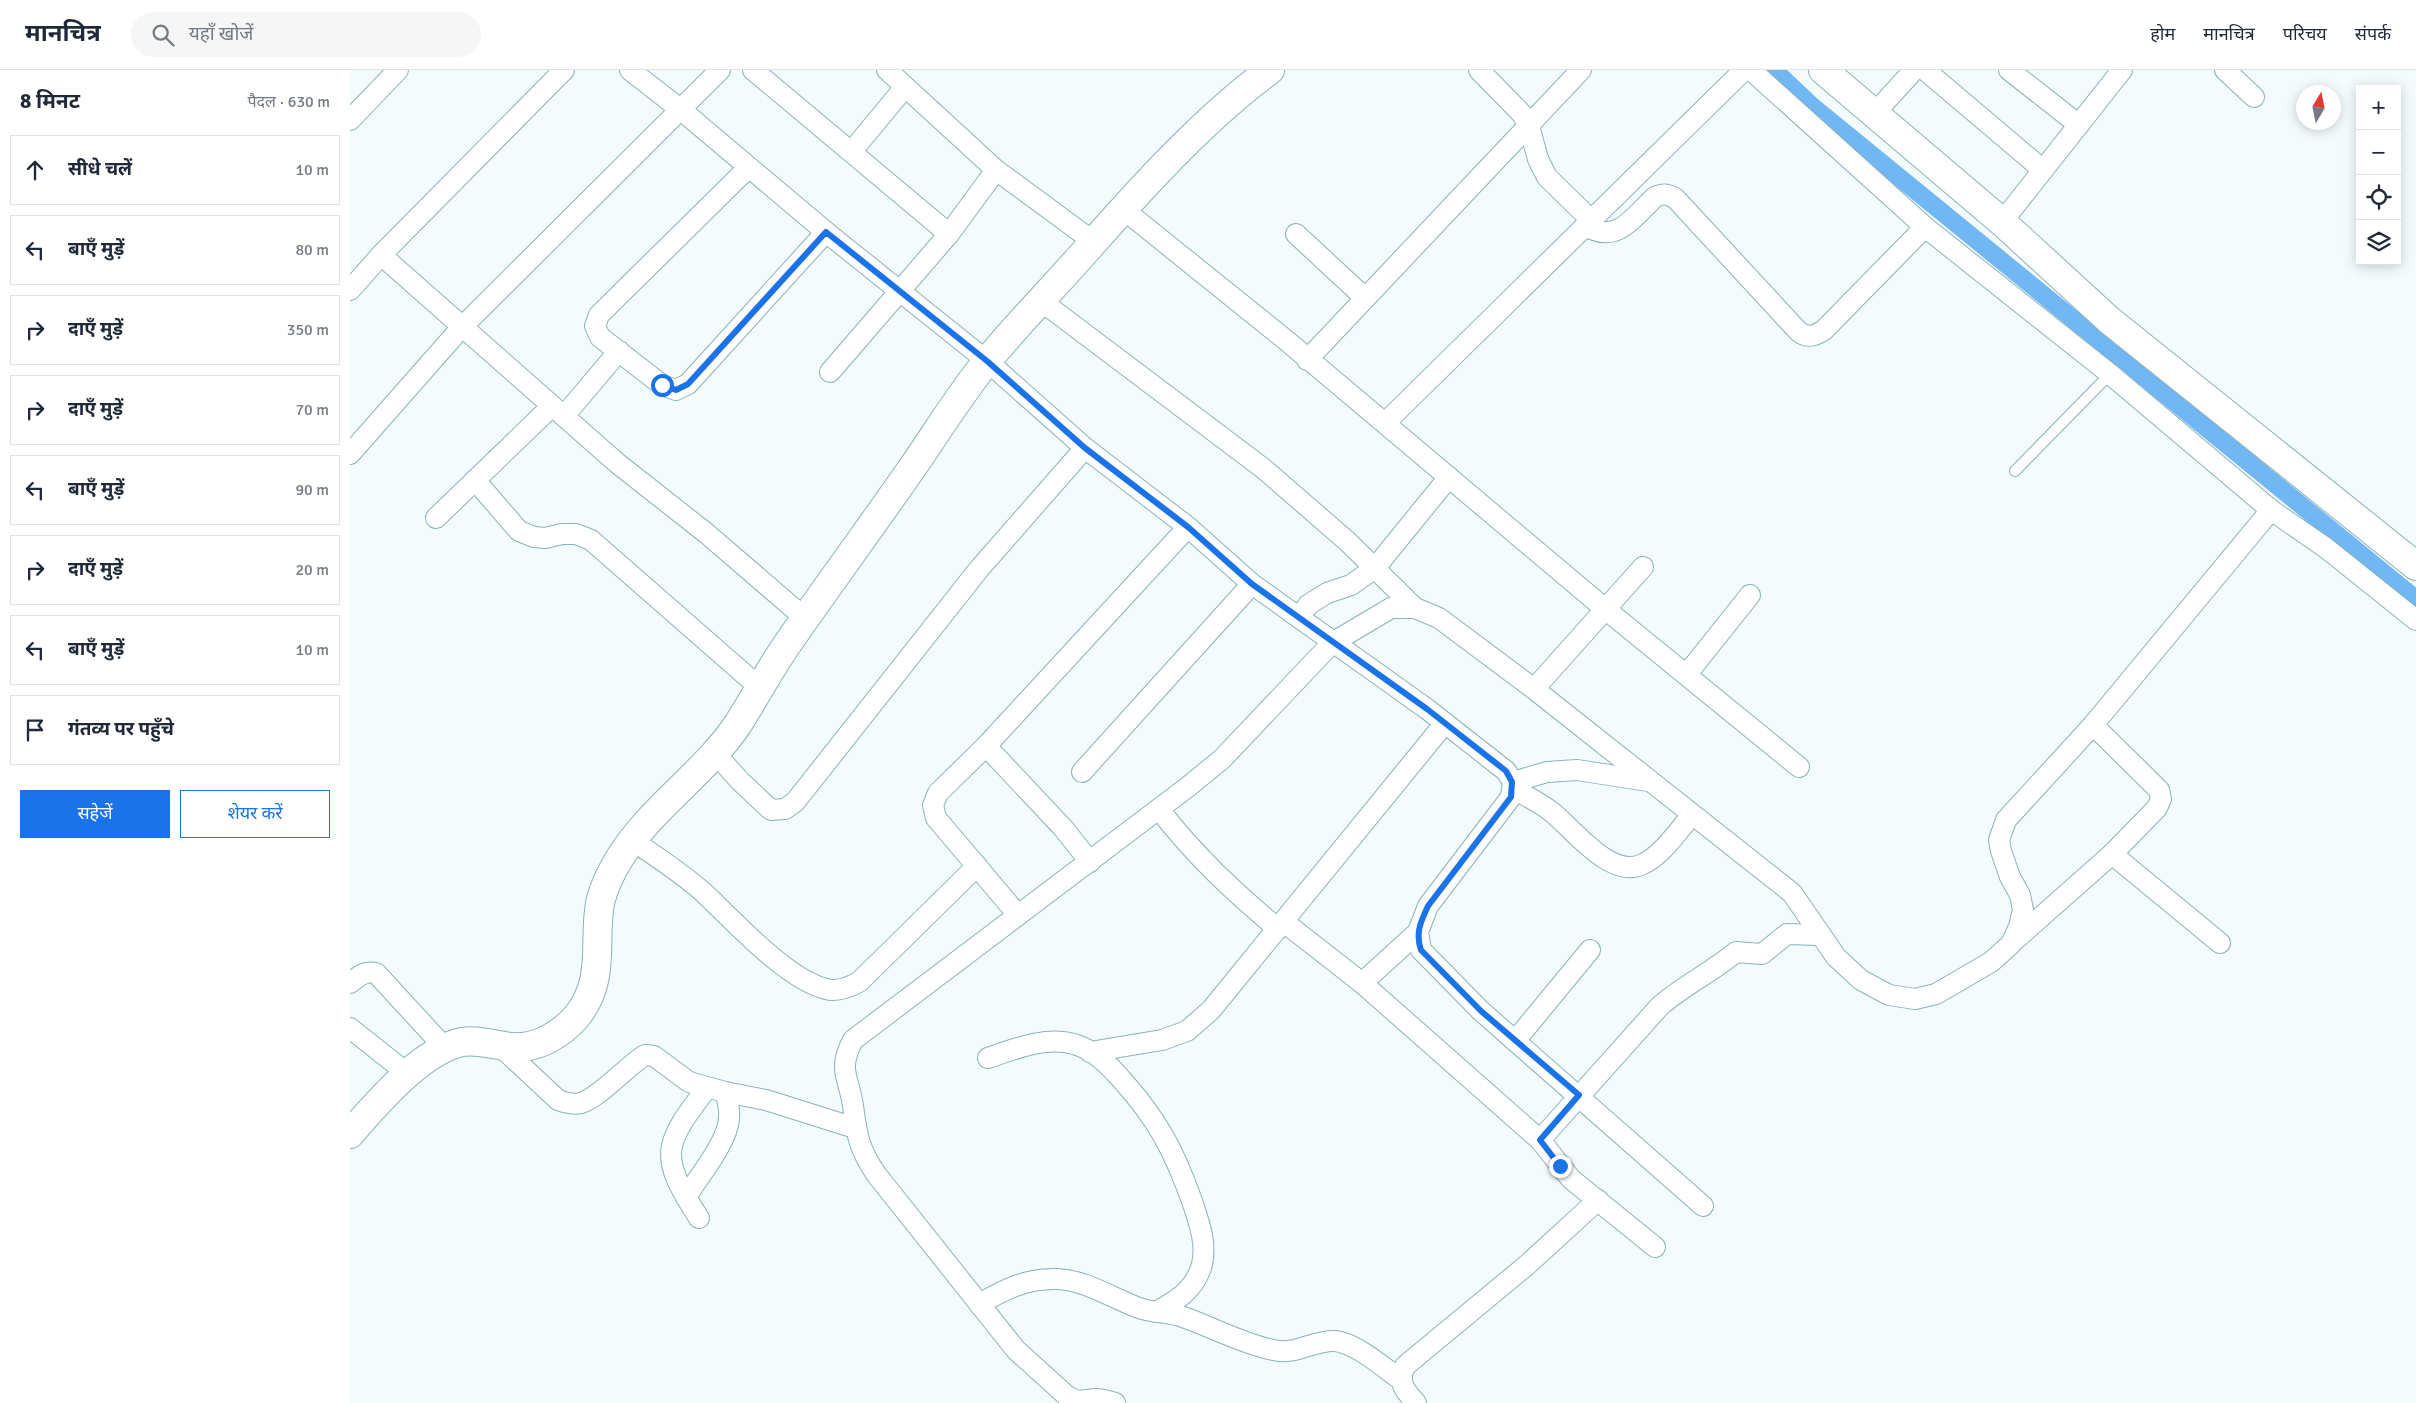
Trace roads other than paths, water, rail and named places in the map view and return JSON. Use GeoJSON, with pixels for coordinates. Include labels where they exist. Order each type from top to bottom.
{"type":"FeatureCollection","features":[{"type":"Feature","properties":{"kind":"street"},"geometry":{"type":"LineString","coordinates":[[350,120],[398,70]]}},
{"type":"Feature","properties":{"kind":"street"},"geometry":{"type":"LineString","coordinates":[[350,290],[381,255],[564,70]]}},
{"type":"Feature","properties":{"kind":"street"},"geometry":{"type":"LineString","coordinates":[[630,70],[680,109],[826,232],[987,361],[1085,448],[1188,527],[1252,584],[1445,723],[1506,771],[1513,786],[1551,812],[1606,861],[1620,866],[1634,867],[1644,864],[1656,855],[1692,816]]}},
{"type":"Feature","properties":{"kind":"street"},"geometry":{"type":"LineString","coordinates":[[350,454],[461,328],[720,70]]}},
{"type":"Feature","properties":{"kind":"street"},"geometry":{"type":"LineString","coordinates":[[753,70],[949,234]]}},
{"type":"Feature","properties":{"kind":"street"},"geometry":{"type":"LineString","coordinates":[[350,1134],[380,1100],[408,1074],[445,1048],[463,1042],[527,1047],[540,1044],[576,1018],[587,1001],[597,976],[600,905],[605,884],[622,854],[656,812],[689,782],[736,726],[759,687],[987,361],[1123,209],[1205,126],[1270,70]]}},
{"type":"Feature","properties":{"kind":"street"},"geometry":{"type":"LineString","coordinates":[[1478,70],[1522,114],[1529,126],[1538,159],[1547,177],[1588,223],[1600,233],[1609,234],[1620,229],[1655,197],[1662,193],[1668,194],[1675,198],[1798,331],[1808,337],[1824,330],[1925,227]]}},
{"type":"Feature","properties":{"kind":"street"},"geometry":{"type":"LineString","coordinates":[[1307,360],[1581,70]]}},
{"type":"Feature","properties":{"kind":"street"},"geometry":{"type":"LineString","coordinates":[[1385,423],[1744,70]]}},
{"type":"Feature","properties":{"kind":"street"},"geometry":{"type":"LineString","coordinates":[[1751,70],[1925,227],[2110,374],[2272,510],[2326,548],[2416,620]]}},
{"type":"Feature","properties":{"kind":"street"},"geometry":{"type":"LineString","coordinates":[[1823,70],[2002,222],[2109,320],[2416,566]]}},
{"type":"Feature","properties":{"kind":"street"},"geometry":{"type":"LineString","coordinates":[[1874,114],[1914,70]]}},
{"type":"Feature","properties":{"kind":"street"},"geometry":{"type":"LineString","coordinates":[[1925,70],[2043,170]]}},
{"type":"Feature","properties":{"kind":"street"},"geometry":{"type":"LineString","coordinates":[[2010,70],[2079,125]]}},
{"type":"Feature","properties":{"kind":"street"},"geometry":{"type":"LineString","coordinates":[[2002,222],[2122,70]]}},
{"type":"Feature","properties":{"kind":"street"},"geometry":{"type":"LineString","coordinates":[[2225,70],[2254,97]]}},
{"type":"Feature","properties":{"kind":"street"},"geometry":{"type":"LineString","coordinates":[[888,71],[996,170],[1094,242]]}},
{"type":"Feature","properties":{"kind":"street"},"geometry":{"type":"LineString","coordinates":[[852,151],[905,87]]}},
{"type":"Feature","properties":{"kind":"street"},"geometry":{"type":"LineString","coordinates":[[748,168],[599,315],[595,326],[600,337],[662,385],[676,390],[688,384],[826,232]]}},
{"type":"Feature","properties":{"kind":"street"},"geometry":{"type":"LineString","coordinates":[[830,372],[949,234],[996,170]]}},
{"type":"Feature","properties":{"kind":"street"},"geometry":{"type":"LineString","coordinates":[[1123,209],[1385,423],[1604,608],[1799,767]]}},
{"type":"Feature","properties":{"kind":"street"},"geometry":{"type":"LineString","coordinates":[[1296,234],[1365,298]]}},
{"type":"Feature","properties":{"kind":"street"},"geometry":{"type":"LineString","coordinates":[[381,255],[461,328],[806,619]]}},
{"type":"Feature","properties":{"kind":"street"},"geometry":{"type":"LineString","coordinates":[[1041,301],[1264,469],[1348,542],[1415,608]]}},
{"type":"Feature","properties":{"kind":"street"},"geometry":{"type":"LineString","coordinates":[[436,518],[476,480],[558,411],[618,351]]}},
{"type":"Feature","properties":{"kind":"street"},"geometry":{"type":"LineString","coordinates":[[714,752],[740,781],[772,810],[785,809],[795,802],[979,569],[1085,448]]}},
{"type":"Feature","properties":{"kind":"street"},"geometry":{"type":"LineString","coordinates":[[1298,618],[1308,605],[1327,594],[1351,585],[1375,568],[1449,478]]}},
{"type":"Feature","properties":{"kind":"street"},"geometry":{"type":"LineString","coordinates":[[476,480],[519,531],[534,537],[545,538],[569,534],[590,540],[610,555],[759,687]]}},
{"type":"Feature","properties":{"kind":"street"},"geometry":{"type":"LineString","coordinates":[[2011,944],[2020,927],[2023,910],[2020,895],[2010,877],[2000,851],[2001,830],[2013,812],[2094,725],[2272,510]]}},
{"type":"Feature","properties":{"kind":"street"},"geometry":{"type":"LineString","coordinates":[[1018,915],[936,818],[933,805],[938,793],[986,746],[1188,527]]}},
{"type":"Feature","properties":{"kind":"street"},"geometry":{"type":"LineString","coordinates":[[1534,689],[1604,608],[1616,600],[1643,567]]}},
{"type":"Feature","properties":{"kind":"street"},"geometry":{"type":"LineString","coordinates":[[1082,772],[1252,584]]}},
{"type":"Feature","properties":{"kind":"street"},"geometry":{"type":"LineString","coordinates":[[1687,674],[1750,595]]}},
{"type":"Feature","properties":{"kind":"street"},"geometry":{"type":"LineString","coordinates":[[1115,1403],[1094,1399],[1084,1403],[1076,1402],[1016,1350],[876,1174],[863,1155],[855,1128],[853,1105],[844,1074],[845,1055],[853,1040],[1090,862],[1222,759],[1332,643],[1391,608],[1415,608],[1440,618],[1534,689],[1692,816],[1792,893],[1818,934],[1836,957],[1861,980],[1889,995],[1915,999],[1936,994],[1957,984],[1991,962],[2112,854],[2156,808],[2161,799],[2159,790],[2094,725]]}},
{"type":"Feature","properties":{"kind":"street"},"geometry":{"type":"LineString","coordinates":[[1090,1052],[1162,1040],[1187,1031],[1211,1010],[1445,723]]}},
{"type":"Feature","properties":{"kind":"street"},"geometry":{"type":"LineString","coordinates":[[986,746],[1064,829],[1090,862]]}},
{"type":"Feature","properties":{"kind":"street"},"geometry":{"type":"LineString","coordinates":[[1513,786],[1547,772],[1577,770],[1648,781]]}},
{"type":"Feature","properties":{"kind":"street"},"geometry":{"type":"LineString","coordinates":[[1362,983],[1418,932],[1428,906],[1511,797],[1513,786]]}},
{"type":"Feature","properties":{"kind":"street"},"geometry":{"type":"LineString","coordinates":[[1159,809],[1185,843],[1208,868],[1281,926],[1362,983],[1540,1140],[1571,1179],[1655,1247]]}},
{"type":"Feature","properties":{"kind":"street"},"geometry":{"type":"LineString","coordinates":[[633,840],[675,869],[703,892],[771,956],[803,978],[827,989],[844,989],[859,982],[977,866]]}},
{"type":"Feature","properties":{"kind":"street"},"geometry":{"type":"LineString","coordinates":[[2112,854],[2220,942]]}},
{"type":"Feature","properties":{"kind":"street"},"geometry":{"type":"LineString","coordinates":[[1418,932],[1421,950],[1481,1011],[1579,1095],[1703,1206]]}},
{"type":"Feature","properties":{"kind":"street"},"geometry":{"type":"LineString","coordinates":[[1540,1140],[1660,1006],[1679,989],[1716,969],[1736,952],[1762,954],[1787,934],[1818,934]]}},
{"type":"Feature","properties":{"kind":"street"},"geometry":{"type":"LineString","coordinates":[[1516,1041],[1590,950]]}},
{"type":"Feature","properties":{"kind":"street"},"geometry":{"type":"LineString","coordinates":[[350,983],[361,974],[368,972],[376,973],[445,1048]]}},
{"type":"Feature","properties":{"kind":"street"},"geometry":{"type":"LineString","coordinates":[[350,1028],[408,1074]]}},
{"type":"Feature","properties":{"kind":"street"},"geometry":{"type":"LineString","coordinates":[[988,1058],[1029,1045],[1056,1042],[1073,1044],[1090,1052],[1108,1065],[1146,1106],[1167,1138],[1181,1169],[1201,1228],[1203,1249],[1201,1268],[1192,1285],[1180,1300],[1156,1312]]}},
{"type":"Feature","properties":{"kind":"street"},"geometry":{"type":"LineString","coordinates":[[499,1044],[558,1100],[570,1104],[581,1102],[591,1097],[645,1056],[654,1056],[689,1082],[716,1090],[766,1100],[855,1128]]}},
{"type":"Feature","properties":{"kind":"street"},"geometry":{"type":"LineString","coordinates":[[686,1197],[724,1136],[729,1120],[730,1107],[716,1090]]}},
{"type":"Feature","properties":{"kind":"street"},"geometry":{"type":"LineString","coordinates":[[699,1218],[673,1172],[671,1155],[673,1142],[682,1120],[716,1090]]}},
{"type":"Feature","properties":{"kind":"street"},"geometry":{"type":"LineString","coordinates":[[1406,1395],[1405,1366],[1527,1266],[1598,1200]]}},
{"type":"Feature","properties":{"kind":"street"},"geometry":{"type":"LineString","coordinates":[[978,1304],[1026,1281],[1059,1279],[1085,1285],[1143,1309],[1183,1317],[1225,1335],[1281,1352],[1292,1352],[1323,1342],[1335,1341],[1346,1344],[1406,1395]]}},
{"type":"Feature","properties":{"kind":"lane"},"geometry":{"type":"LineString","coordinates":[[2015,471],[2110,374]]}},
{"type":"Feature","properties":{"kind":"waterway"},"geometry":{"type":"LineString","coordinates":[[1774,70],[1812,106],[2416,599]]}}]}
